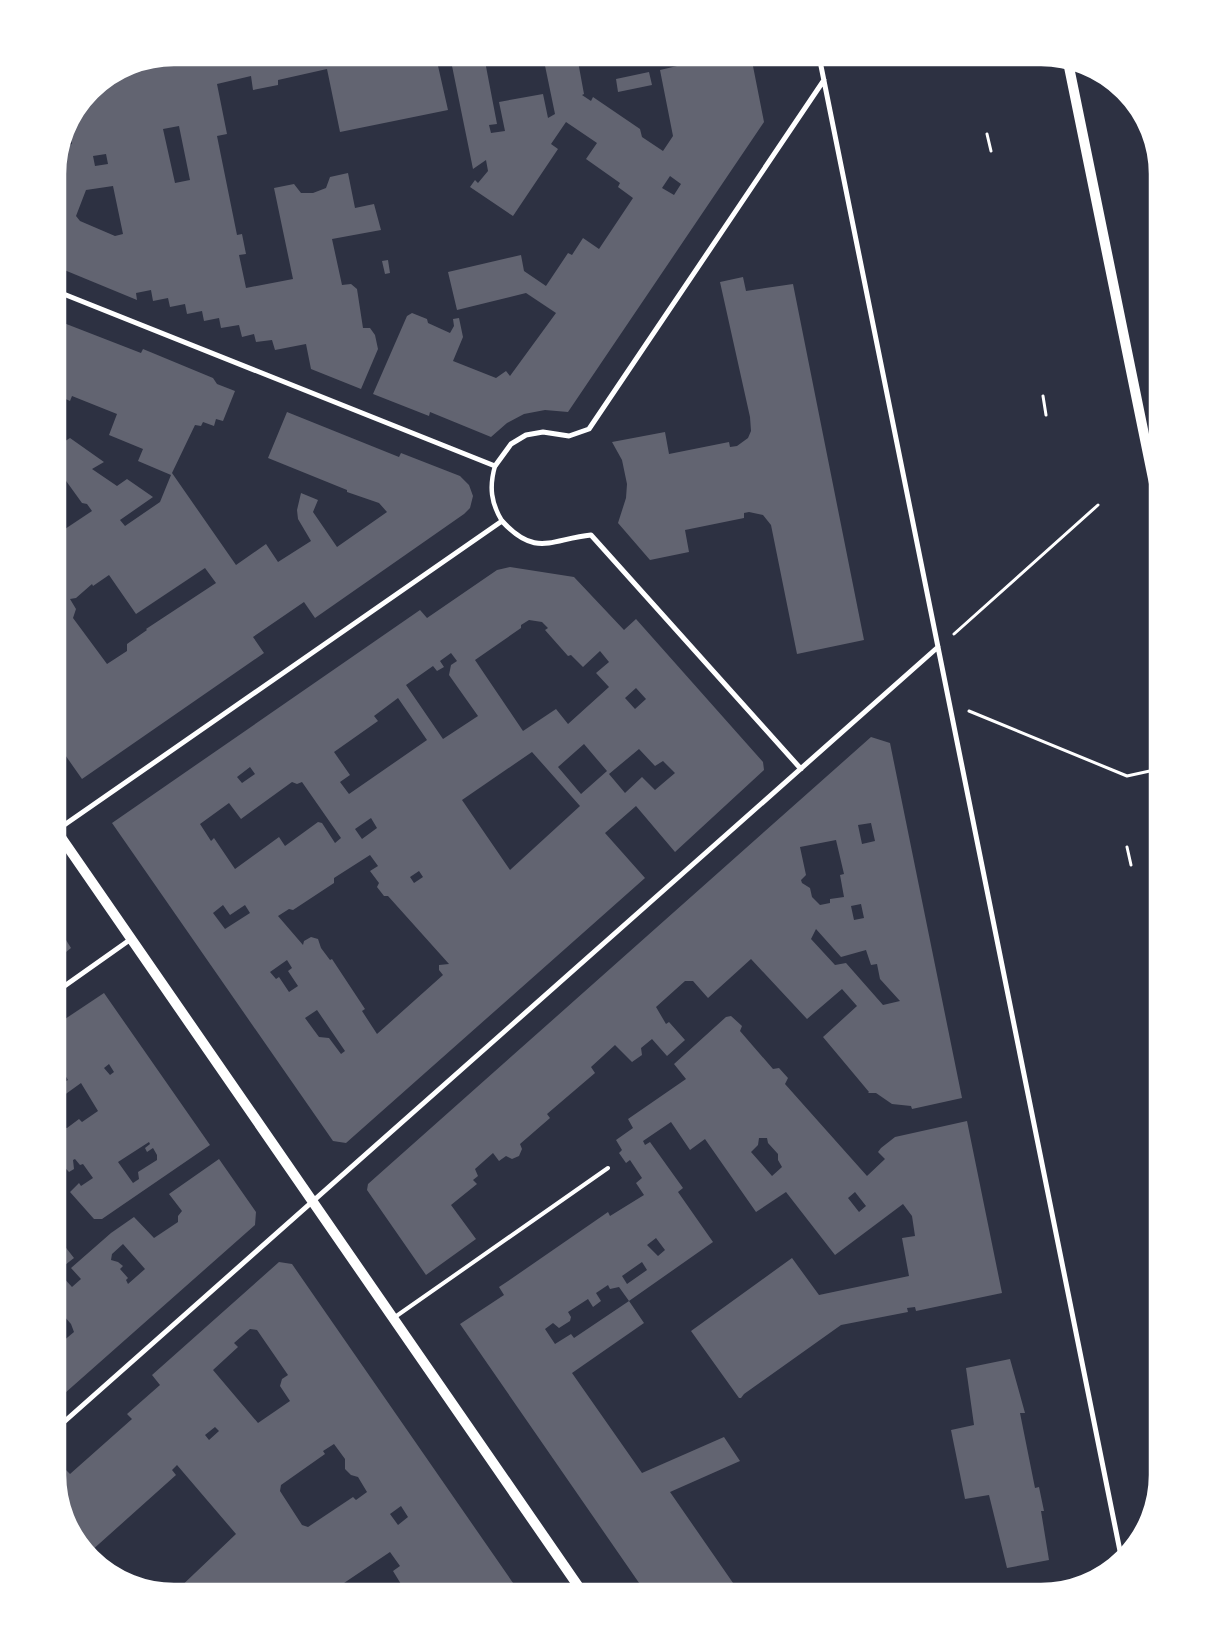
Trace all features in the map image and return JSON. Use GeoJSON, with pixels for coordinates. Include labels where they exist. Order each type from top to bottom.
{"type":"FeatureCollection","features":[{"type":"Feature","properties":{"kind":"main road"},"geometry":{"type":"LineString","coordinates":[[1069,69],[1150,464]]}},
{"type":"Feature","properties":{"kind":"main road"},"geometry":{"type":"LineString","coordinates":[[65,842],[577,1584]]}},
{"type":"Feature","properties":{"kind":"street"},"geometry":{"type":"LineString","coordinates":[[821,65],[1120,1550]]}},
{"type":"Feature","properties":{"kind":"street"},"geometry":{"type":"LineString","coordinates":[[801,769],[592,535],[576,536],[552,544],[540,544],[527,541],[512,533],[502,522],[495,509],[491,495],[491,480],[495,466],[511,444],[526,435],[543,432],[569,436],[589,429],[824,80]]}},
{"type":"Feature","properties":{"kind":"street"},"geometry":{"type":"LineString","coordinates":[[65,295],[495,466]]}},
{"type":"Feature","properties":{"kind":"street"},"geometry":{"type":"LineString","coordinates":[[65,824],[502,522]]}},
{"type":"Feature","properties":{"kind":"street"},"geometry":{"type":"LineString","coordinates":[[65,1421],[278,1235],[312,1201],[938,647]]}},
{"type":"Feature","properties":{"kind":"street"},"geometry":{"type":"LineString","coordinates":[[65,986],[132,939]]}},
{"type":"Feature","properties":{"kind":"lane"},"geometry":{"type":"LineString","coordinates":[[393,1318],[608,1168]]}},
{"type":"Feature","properties":{"kind":"path"},"geometry":{"type":"LineString","coordinates":[[987,134],[991,151]]}},
{"type":"Feature","properties":{"kind":"path"},"geometry":{"type":"LineString","coordinates":[[1043,396],[1046,415]]}},
{"type":"Feature","properties":{"kind":"path"},"geometry":{"type":"LineString","coordinates":[[938,647],[1098,505]]}},
{"type":"Feature","properties":{"kind":"path"},"geometry":{"type":"LineString","coordinates":[[950,703],[1127,776],[1150,772]]}},
{"type":"Feature","properties":{"kind":"path"},"geometry":{"type":"LineString","coordinates":[[1127,847],[1131,865]]}},
{"type":"Feature","properties":{"kind":"building"},"geometry":{"type":"Polygon","coordinates":[[[174,65],[438,65],[448,110],[340,132],[327,69],[278,80],[278,85],[253,90],[251,76],[217,84],[227,134],[217,136],[237,235],[242,234],[246,254],[239,255],[246,288],[293,279],[274,188],[294,184],[301,193],[313,193],[326,188],[330,177],[348,173],[355,208],[374,204],[381,230],[332,239],[342,285],[351,284],[357,289],[363,328],[370,328],[375,335],[378,349],[361,389],[311,369],[306,344],[275,350],[272,340],[256,342],[254,334],[242,337],[239,325],[221,328],[219,318],[204,321],[202,311],[187,314],[185,304],[170,307],[168,298],[153,301],[151,290],[136,293],[137,300],[65,270],[65,166],[69,145],[72,144],[73,132],[83,113],[102,92],[113,83],[132,73],[152,67],[174,65]],[[179,126],[163,129],[175,183],[190,180],[179,126]],[[106,154],[93,156],[95,166],[108,164],[106,154]],[[113,186],[86,190],[76,216],[80,221],[115,236],[123,234],[113,186]]]}},
{"type":"Feature","properties":{"kind":"building"},"geometry":{"type":"Polygon","coordinates":[[[452,65],[486,65],[497,124],[489,125],[491,133],[505,131],[499,102],[543,94],[548,118],[555,114],[545,65],[579,65],[584,94],[582,95],[591,101],[593,97],[640,129],[642,137],[663,151],[673,136],[660,70],[681,65],[753,65],[764,122],[568,412],[545,410],[524,414],[507,423],[491,437],[430,412],[429,416],[373,394],[407,316],[412,313],[427,319],[428,323],[450,333],[454,326],[453,319],[459,318],[463,337],[453,361],[496,378],[506,371],[510,376],[556,313],[526,293],[457,310],[448,272],[521,255],[524,271],[546,286],[568,253],[572,255],[583,238],[599,249],[633,198],[618,187],[620,183],[586,159],[597,143],[566,122],[551,144],[558,149],[513,216],[470,187],[475,180],[478,183],[488,171],[486,160],[473,169],[452,65]],[[670,176],[662,188],[674,195],[681,184],[670,176]]]}},
{"type":"Feature","properties":{"kind":"building"},"geometry":{"type":"Polygon","coordinates":[[[649,72],[652,85],[618,92],[616,79],[649,72]]]}},
{"type":"Feature","properties":{"kind":"building"},"geometry":{"type":"Polygon","coordinates":[[[388,260],[390,273],[385,274],[382,261],[388,260]]]}},
{"type":"Feature","properties":{"kind":"building"},"geometry":{"type":"Polygon","coordinates":[[[743,277],[746,291],[793,284],[864,640],[797,654],[771,525],[763,515],[749,512],[744,513],[744,518],[685,530],[689,552],[650,560],[618,523],[626,498],[627,484],[622,460],[612,442],[665,432],[669,454],[729,442],[730,447],[737,446],[748,438],[751,431],[750,417],[720,282],[743,277]]]}},
{"type":"Feature","properties":{"kind":"building"},"geometry":{"type":"Polygon","coordinates":[[[65,323],[141,353],[143,349],[213,378],[217,384],[235,391],[223,421],[216,419],[214,426],[203,422],[201,426],[195,425],[172,473],[236,565],[266,544],[278,562],[311,541],[298,519],[297,510],[301,493],[318,500],[313,512],[337,547],[387,512],[379,503],[347,492],[347,490],[268,458],[287,412],[399,457],[401,453],[460,476],[469,485],[473,496],[470,508],[315,618],[304,602],[253,637],[264,653],[82,779],[65,755],[65,529],[92,511],[87,504],[82,503],[65,479],[65,441],[70,438],[104,462],[92,469],[117,486],[127,479],[153,497],[120,520],[125,526],[160,502],[171,475],[138,461],[143,449],[109,435],[117,414],[72,396],[70,401],[65,399],[65,323]],[[205,568],[136,614],[109,575],[93,586],[92,584],[76,598],[70,599],[76,609],[73,618],[107,664],[127,651],[127,644],[146,629],[216,583],[205,568]]]}},
{"type":"Feature","properties":{"kind":"building"},"geometry":{"type":"Polygon","coordinates":[[[510,567],[574,577],[624,630],[636,619],[763,762],[764,770],[675,852],[636,806],[605,833],[645,878],[346,1143],[333,1141],[112,823],[420,610],[427,618],[497,570],[510,567]],[[529,620],[521,625],[521,628],[475,660],[523,731],[556,709],[568,724],[609,687],[596,673],[609,662],[600,651],[583,667],[571,655],[568,656],[545,630],[548,628],[542,622],[529,620]],[[451,653],[440,661],[444,667],[437,671],[433,666],[406,685],[443,739],[478,716],[449,675],[451,665],[457,661],[451,653]],[[636,688],[625,698],[635,709],[646,699],[636,688]],[[398,698],[374,716],[378,721],[334,752],[350,775],[340,782],[349,794],[427,740],[398,698]],[[584,744],[558,767],[581,794],[607,771],[584,744]],[[639,749],[609,774],[625,793],[642,777],[655,790],[675,773],[663,761],[655,766],[639,749]],[[532,752],[462,800],[510,870],[580,806],[532,752]],[[250,767],[237,777],[242,783],[255,774],[250,767]],[[292,782],[241,819],[229,803],[200,824],[211,841],[214,838],[235,869],[279,837],[285,846],[318,822],[322,823],[335,843],[341,838],[302,782],[297,784],[292,782]],[[371,818],[355,829],[362,839],[377,828],[371,818]],[[370,855],[334,878],[334,883],[293,910],[289,909],[278,916],[303,945],[304,941],[311,937],[318,939],[321,948],[330,960],[332,959],[365,1009],[362,1011],[377,1034],[443,975],[439,970],[439,965],[449,964],[388,896],[384,896],[377,887],[379,883],[370,871],[378,866],[370,855]],[[419,871],[410,877],[414,883],[423,877],[419,871]],[[223,905],[213,913],[225,929],[250,913],[245,905],[230,915],[223,905]],[[287,960],[270,972],[276,979],[279,977],[289,992],[298,986],[288,971],[292,968],[287,960]],[[317,1010],[305,1018],[319,1037],[329,1038],[341,1054],[345,1051],[317,1010]]]}},
{"type":"Feature","properties":{"kind":"building"},"geometry":{"type":"Polygon","coordinates":[[[871,737],[890,743],[962,1098],[912,1109],[911,1106],[892,1104],[876,1093],[868,1093],[823,1037],[857,1006],[842,989],[807,1019],[751,959],[708,998],[693,981],[685,981],[656,1007],[666,1024],[669,1022],[685,1040],[667,1056],[652,1039],[641,1048],[642,1055],[632,1062],[615,1045],[591,1067],[595,1073],[547,1114],[550,1118],[520,1144],[522,1149],[519,1156],[512,1159],[506,1156],[499,1161],[493,1153],[475,1169],[478,1176],[473,1180],[477,1184],[451,1205],[476,1239],[426,1275],[367,1190],[368,1184],[871,737]],[[871,823],[858,825],[862,844],[875,841],[871,823]],[[836,840],[800,847],[806,875],[801,880],[802,883],[810,888],[812,897],[820,905],[830,903],[830,899],[844,897],[840,875],[844,874],[836,840]],[[861,904],[851,906],[854,920],[864,918],[861,904]],[[816,929],[811,939],[835,965],[846,963],[883,1005],[900,1001],[880,979],[877,964],[871,965],[866,950],[841,957],[816,929]]]}},
{"type":"Feature","properties":{"kind":"building"},"geometry":{"type":"Polygon","coordinates":[[[65,938],[71,948],[65,953],[65,938]]]}},
{"type":"Feature","properties":{"kind":"building"},"geometry":{"type":"Polygon","coordinates":[[[104,993],[210,1145],[102,1219],[94,1219],[70,1192],[79,1183],[81,1186],[93,1178],[83,1164],[80,1165],[75,1159],[73,1160],[74,1169],[69,1172],[65,1168],[65,1128],[79,1119],[82,1122],[98,1111],[81,1083],[65,1095],[65,1082],[68,1080],[65,1075],[65,1019],[104,993]],[[109,1064],[104,1068],[110,1075],[114,1072],[109,1064]],[[149,1142],[118,1162],[133,1183],[139,1179],[138,1172],[157,1160],[157,1155],[153,1148],[147,1152],[145,1148],[150,1144],[149,1142]]]}},
{"type":"Feature","properties":{"kind":"building"},"geometry":{"type":"Polygon","coordinates":[[[731,1016],[742,1026],[740,1031],[773,1069],[779,1068],[788,1078],[785,1084],[867,1176],[885,1159],[878,1152],[895,1137],[967,1121],[1002,1293],[916,1311],[915,1307],[907,1308],[908,1312],[841,1325],[739,1398],[691,1331],[792,1258],[819,1295],[909,1276],[902,1238],[915,1236],[912,1216],[903,1204],[835,1255],[786,1192],[756,1212],[705,1139],[690,1150],[671,1122],[643,1141],[645,1145],[650,1142],[683,1188],[678,1192],[713,1242],[629,1301],[644,1323],[572,1373],[642,1473],[724,1437],[740,1461],[670,1492],[734,1584],[640,1584],[460,1324],[504,1295],[499,1287],[608,1212],[610,1216],[644,1195],[636,1183],[642,1178],[630,1160],[626,1163],[619,1153],[622,1150],[616,1140],[633,1128],[628,1119],[686,1079],[674,1064],[726,1017],[731,1016]],[[759,1138],[758,1145],[751,1152],[772,1176],[782,1167],[778,1160],[778,1154],[768,1143],[767,1138],[759,1138]],[[855,1192],[848,1198],[859,1212],[866,1206],[855,1192]],[[656,1238],[647,1245],[658,1256],[665,1250],[656,1238]],[[642,1262],[622,1276],[627,1284],[647,1270],[642,1262]],[[608,1285],[596,1293],[601,1301],[593,1307],[588,1299],[568,1312],[571,1317],[570,1321],[559,1328],[553,1323],[545,1329],[555,1344],[571,1334],[574,1338],[629,1301],[619,1287],[610,1289],[608,1285]]]}},
{"type":"Feature","properties":{"kind":"building"},"geometry":{"type":"Polygon","coordinates":[[[219,1159],[256,1212],[255,1225],[65,1393],[65,1340],[74,1332],[71,1324],[65,1317],[65,1279],[72,1287],[81,1279],[71,1268],[111,1233],[134,1217],[154,1238],[178,1222],[178,1216],[182,1211],[169,1194],[219,1159]],[[123,1244],[112,1254],[111,1260],[123,1266],[120,1269],[128,1278],[126,1280],[128,1284],[145,1269],[123,1244]]]}},
{"type":"Feature","properties":{"kind":"building"},"geometry":{"type":"Polygon","coordinates":[[[65,1246],[74,1258],[65,1265],[65,1246]]]}},
{"type":"Feature","properties":{"kind":"building"},"geometry":{"type":"Polygon","coordinates":[[[279,1262],[292,1264],[514,1584],[401,1584],[393,1571],[400,1566],[390,1552],[345,1584],[183,1584],[236,1534],[177,1465],[172,1470],[176,1475],[94,1549],[87,1542],[73,1517],[66,1490],[65,1471],[70,1474],[132,1419],[127,1414],[160,1385],[152,1375],[279,1262]],[[250,1329],[234,1343],[238,1347],[213,1370],[258,1423],[290,1401],[280,1386],[282,1379],[288,1375],[257,1330],[250,1329]],[[215,1427],[205,1435],[209,1440],[219,1431],[215,1427]],[[334,1444],[323,1451],[325,1454],[281,1485],[280,1491],[302,1525],[308,1527],[353,1497],[356,1500],[367,1492],[358,1477],[351,1475],[345,1469],[345,1459],[334,1444]],[[401,1506],[390,1514],[398,1525],[408,1517],[401,1506]]]}},
{"type":"Feature","properties":{"kind":"building"},"geometry":{"type":"Polygon","coordinates":[[[1010,1359],[1025,1413],[1020,1413],[1035,1488],[1039,1487],[1044,1511],[1041,1511],[1049,1560],[1007,1568],[989,1495],[965,1499],[951,1430],[974,1425],[966,1368],[1010,1359]]]}}]}
